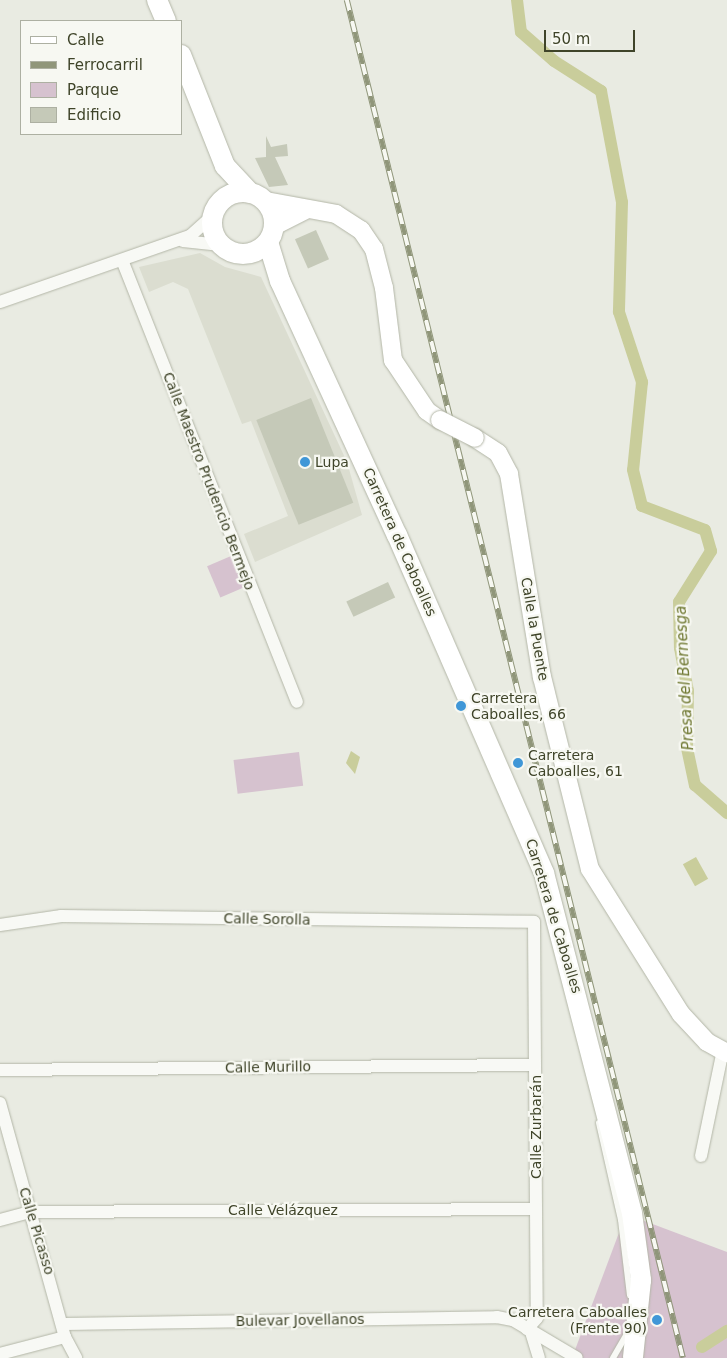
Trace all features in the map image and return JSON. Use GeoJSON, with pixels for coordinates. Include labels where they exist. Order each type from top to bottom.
{"type":"FeatureCollection","features":[{"type":"Feature","properties":{"kind":"main road"},"geometry":{"type":"LineString","coordinates":[[157,0],[166,20]]}},
{"type":"Feature","properties":{"kind":"main road"},"geometry":{"type":"LineString","coordinates":[[182,58],[225,166],[224,198],[212,216],[214,235],[221,245],[240,254],[256,252],[271,234],[258,197],[225,166]]}},
{"type":"Feature","properties":{"kind":"main road"},"geometry":{"type":"LineString","coordinates":[[224,198],[258,197]]}},
{"type":"Feature","properties":{"kind":"main road","name":"Carretera de Caboalles"},"geometry":{"type":"LineString","coordinates":[[271,234],[280,281],[528,829],[570,967],[636,1239],[640,1308],[633,1358]]}},
{"type":"Feature","properties":{"kind":"main road","name":"Carretera de Caboalles"},"geometry":{"type":"LineString","coordinates":[[240,254],[262,263],[280,281]]}},
{"type":"Feature","properties":{"kind":"street","name":"Calle la Puente"},"geometry":{"type":"LineString","coordinates":[[258,197],[336,214],[361,230],[374,249],[393,360],[421,404],[440,420],[475,438],[498,453],[509,474],[542,677],[590,869],[681,1014],[707,1042],[725,1051]]}},
{"type":"Feature","properties":{"kind":"street"},"geometry":{"type":"LineString","coordinates":[[271,234],[292,213],[312,208]]}},
{"type":"Feature","properties":{"kind":"street"},"geometry":{"type":"LineString","coordinates":[[0,302],[178,241],[204,228],[212,216]]}},
{"type":"Feature","properties":{"kind":"street"},"geometry":{"type":"LineString","coordinates":[[178,241],[221,245]]}},
{"type":"Feature","properties":{"kind":"street","name":"Calle Maestro Prudencio Bermejo"},"geometry":{"type":"LineString","coordinates":[[122,260],[297,702]]}},
{"type":"Feature","properties":{"kind":"street","name":"Calle Sorolla"},"geometry":{"type":"LineString","coordinates":[[0,925],[61,916],[534,922]]}},
{"type":"Feature","properties":{"kind":"street","name":"Calle Zurbarán"},"geometry":{"type":"LineString","coordinates":[[529,1331],[537,1318],[534,922]]}},
{"type":"Feature","properties":{"kind":"street"},"geometry":{"type":"LineString","coordinates":[[701,1156],[725,1051]]}},
{"type":"Feature","properties":{"kind":"street","name":"Calle Murillo"},"geometry":{"type":"LineString","coordinates":[[0,1070],[535,1065]]}},
{"type":"Feature","properties":{"kind":"street","name":"Calle Picasso"},"geometry":{"type":"LineString","coordinates":[[0,1104],[30,1212],[65,1324],[65,1338],[76,1358]]}},
{"type":"Feature","properties":{"kind":"street","name":"Calle Velázquez"},"geometry":{"type":"LineString","coordinates":[[0,1220],[30,1212],[536,1209]]}},
{"type":"Feature","properties":{"kind":"street","name":"Bulevar Jovellanos"},"geometry":{"type":"LineString","coordinates":[[65,1324],[497,1317],[513,1320],[577,1358]]}},
{"type":"Feature","properties":{"kind":"street"},"geometry":{"type":"LineString","coordinates":[[529,1331],[539,1358]]}},
{"type":"Feature","properties":{"kind":"street"},"geometry":{"type":"LineString","coordinates":[[0,1354],[65,1338]]}},
{"type":"Feature","properties":{"kind":"lane"},"geometry":{"type":"LineString","coordinates":[[570,967],[584,1066]]}},
{"type":"Feature","properties":{"kind":"lane"},"geometry":{"type":"LineString","coordinates":[[588,1083],[630,1276],[627,1334],[613,1358]]}},
{"type":"Feature","properties":{"kind":"shaded area"},"geometry":{"type":"Polygon","coordinates":[[[200,253],[225,267],[261,277],[347,462],[362,515],[255,562],[244,534],[288,516],[251,421],[242,424],[188,289],[173,282],[149,292],[139,267],[200,253]]]}},
{"type":"Feature","properties":{"kind":"shaded area"},"geometry":{"type":"Polygon","coordinates":[[[351,751],[360,757],[355,774],[346,763],[351,751]]]}},
{"type":"Feature","properties":{"kind":"shaded area"},"geometry":{"type":"Polygon","coordinates":[[[696,857],[708,879],[695,886],[683,864],[696,857]]]}},
{"type":"Feature","properties":{"kind":"green space"},"geometry":{"type":"Polygon","coordinates":[[[231,556],[244,587],[220,597],[207,566],[231,556]]]}},
{"type":"Feature","properties":{"kind":"green space"},"geometry":{"type":"Polygon","coordinates":[[[299,752],[303,786],[238,794],[233,760],[299,752]]]}},
{"type":"Feature","properties":{"kind":"green space"},"geometry":{"type":"Polygon","coordinates":[[[626,1214],[727,1252],[727,1358],[572,1358],[626,1214]]]}},
{"type":"Feature","properties":{"kind":"building"},"geometry":{"type":"Polygon","coordinates":[[[266,136],[271,147],[287,144],[288,156],[275,157],[288,185],[269,187],[255,158],[266,157],[266,136]]]}},
{"type":"Feature","properties":{"kind":"building"},"geometry":{"type":"Polygon","coordinates":[[[316,230],[329,259],[308,269],[295,239],[316,230]]]}},
{"type":"Feature","properties":{"kind":"building","name":"Lupa"},"geometry":{"type":"Polygon","coordinates":[[[311,398],[353,503],[299,525],[256,420],[311,398]]]}},
{"type":"Feature","properties":{"kind":"building"},"geometry":{"type":"Polygon","coordinates":[[[388,582],[395,597],[353,617],[346,601],[388,582]]]}},
{"type":"Feature","properties":{"kind":"waterway","name":"Presa del Bernesga"},"geometry":{"type":"LineString","coordinates":[[517,0],[521,32],[554,61],[601,91],[622,202],[619,312],[642,382],[633,470],[642,506],[705,530],[711,551],[679,602],[680,648],[688,691],[687,748],[695,785],[727,813]]}},
{"type":"Feature","properties":{"kind":"waterway","name":"Presa del Bernesga"},"geometry":{"type":"LineString","coordinates":[[702,1347],[727,1331]]}},
{"type":"Feature","properties":{"kind":"railway"},"geometry":{"type":"LineString","coordinates":[[347,0],[683,1358]]}},
{"type":"Feature","properties":{"kind":"place","name":"Lupa"},"geometry":{"type":"Point","coordinates":[305,462]}},
{"type":"Feature","properties":{"kind":"place","name":"Carretera Caboalles, 66"},"geometry":{"type":"Point","coordinates":[461,706]}},
{"type":"Feature","properties":{"kind":"place","name":"Carretera Caboalles, 61"},"geometry":{"type":"Point","coordinates":[518,763]}},
{"type":"Feature","properties":{"kind":"place","name":"Carretera Caboalles (Frente 90)"},"geometry":{"type":"Point","coordinates":[657,1320]}}]}
